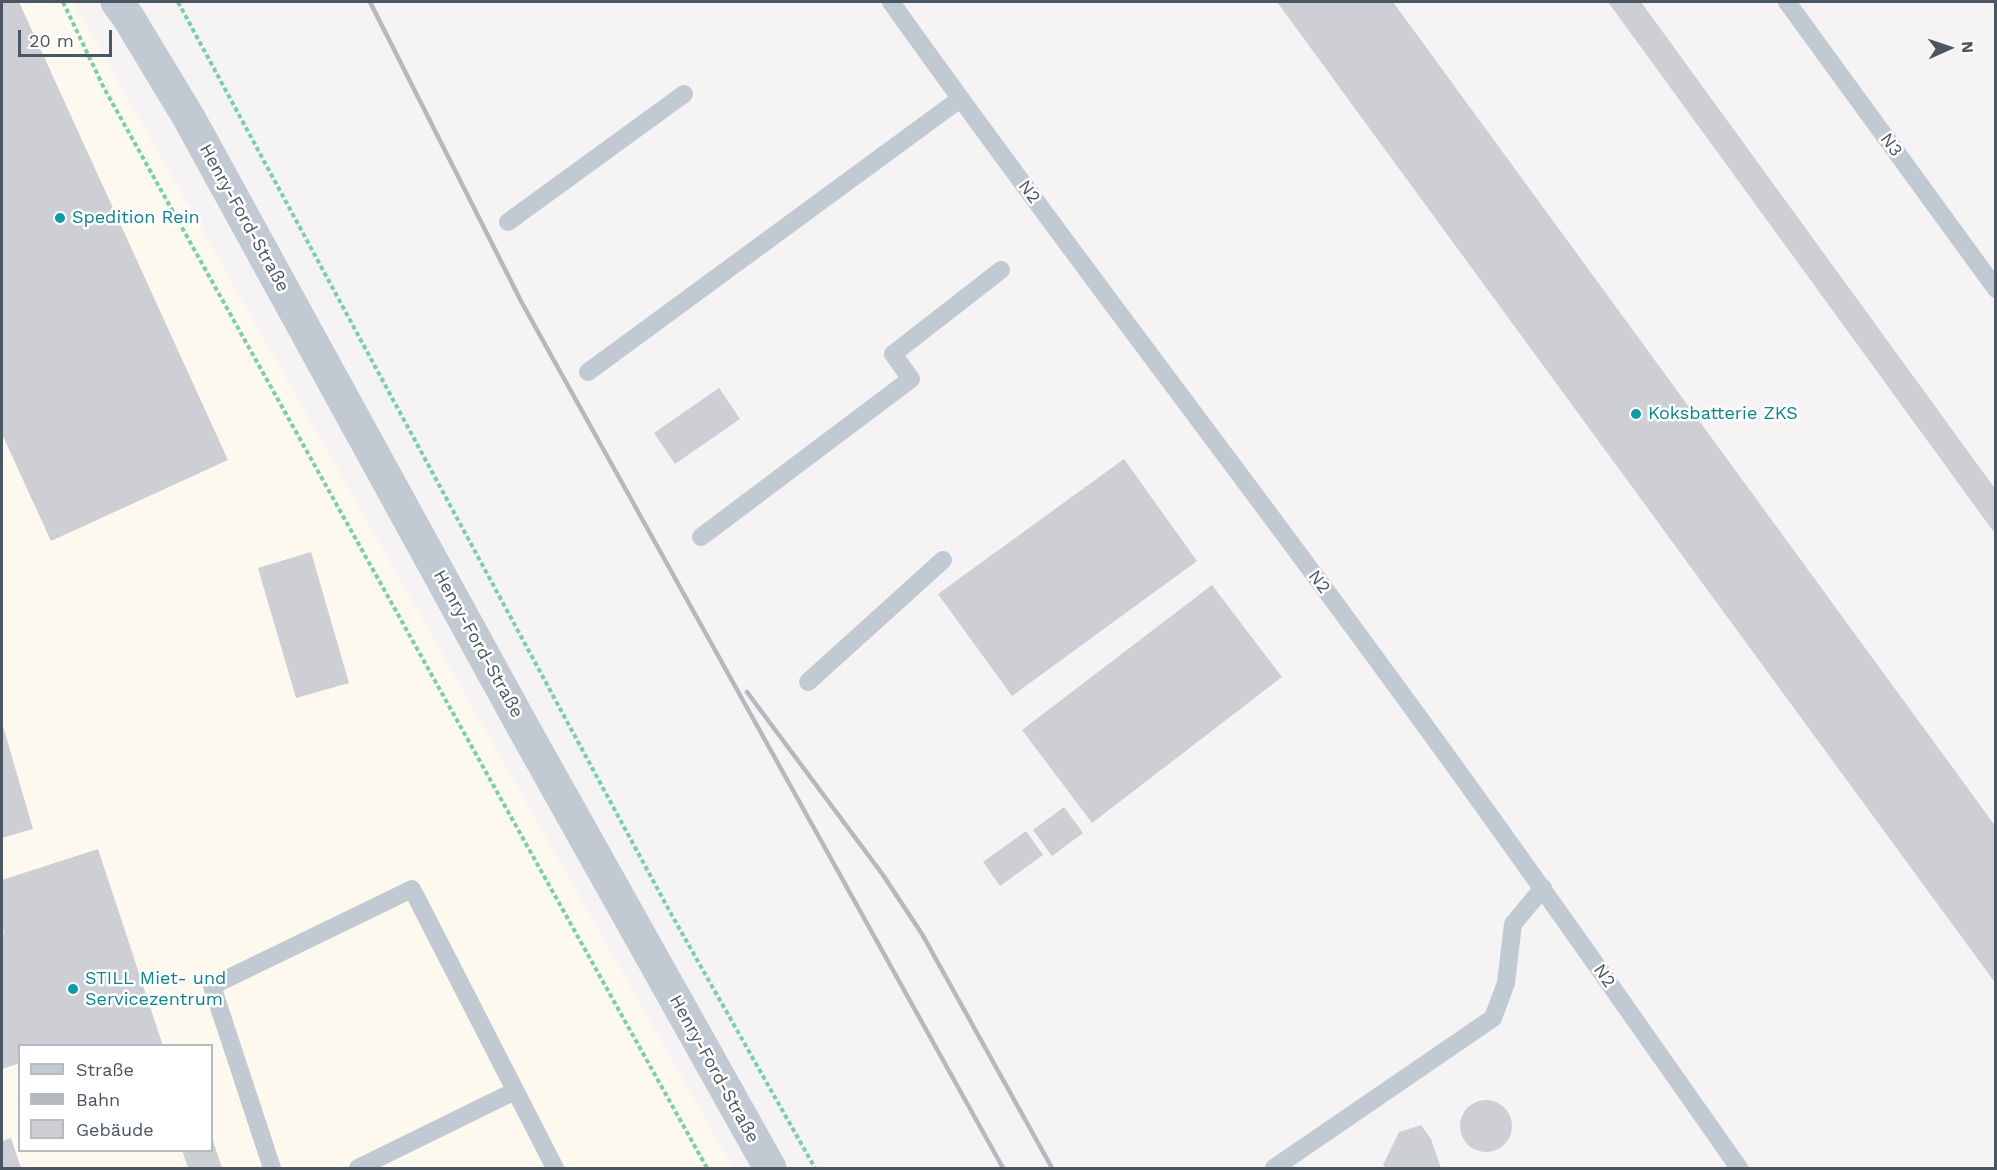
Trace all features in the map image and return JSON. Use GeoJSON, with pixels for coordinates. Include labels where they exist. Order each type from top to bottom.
{"type":"FeatureCollection","features":[{"type":"Feature","properties":{"kind":"street","name":"Henry-Ford-Straße"},"geometry":{"type":"LineString","coordinates":[[117,2],[189,118],[517,716],[770,1168]]}},
{"type":"Feature","properties":{"kind":"street","name":"Henry-Ford-Straße"},"geometry":{"type":"LineString","coordinates":[[139,2],[189,118]]}},
{"type":"Feature","properties":{"kind":"lane","name":"N2"},"geometry":{"type":"LineString","coordinates":[[891,2],[960,99],[1370,649],[1543,888],[1739,1168]]}},
{"type":"Feature","properties":{"kind":"lane","name":"N3"},"geometry":{"type":"LineString","coordinates":[[1787,2],[1995,289]]}},
{"type":"Feature","properties":{"kind":"lane"},"geometry":{"type":"LineString","coordinates":[[508,222],[684,94]]}},
{"type":"Feature","properties":{"kind":"lane"},"geometry":{"type":"LineString","coordinates":[[588,372],[960,99]]}},
{"type":"Feature","properties":{"kind":"lane"},"geometry":{"type":"LineString","coordinates":[[701,537],[911,379],[893,354],[1001,270]]}},
{"type":"Feature","properties":{"kind":"lane"},"geometry":{"type":"LineString","coordinates":[[808,682],[943,560]]}},
{"type":"Feature","properties":{"kind":"lane"},"geometry":{"type":"LineString","coordinates":[[1274,1168],[1493,1018],[1506,983],[1513,924],[1543,888]]}},
{"type":"Feature","properties":{"kind":"lane"},"geometry":{"type":"LineString","coordinates":[[272,1168],[212,986],[412,889],[555,1168]]}},
{"type":"Feature","properties":{"kind":"lane"},"geometry":{"type":"LineString","coordinates":[[358,1168],[516,1091]]}},
{"type":"Feature","properties":{"kind":"path"},"geometry":{"type":"LineString","coordinates":[[63,2],[109,98],[707,1168]]}},
{"type":"Feature","properties":{"kind":"path"},"geometry":{"type":"LineString","coordinates":[[178,2],[670,912],[815,1168]]}},
{"type":"Feature","properties":{"kind":"shaded area"},"geometry":{"type":"Polygon","coordinates":[[[2,2],[73,2],[733,1168],[2,1168],[2,2]]]}},
{"type":"Feature","properties":{"kind":"building","name":"Spedition Rein"},"geometry":{"type":"Polygon","coordinates":[[[2,2],[19,2],[228,460],[51,541],[2,434],[2,2]]]}},
{"type":"Feature","properties":{"kind":"building","name":"Koksbatterie ZKS"},"geometry":{"type":"Polygon","coordinates":[[[1277,2],[1393,2],[1996,827],[1996,984],[1277,2]]]}},
{"type":"Feature","properties":{"kind":"building"},"geometry":{"type":"Polygon","coordinates":[[[1608,2],[1641,2],[1996,490],[1996,535],[1608,2]]]}},
{"type":"Feature","properties":{"kind":"building"},"geometry":{"type":"Polygon","coordinates":[[[719,388],[740,419],[675,464],[654,433],[719,388]]]}},
{"type":"Feature","properties":{"kind":"building"},"geometry":{"type":"Polygon","coordinates":[[[1124,459],[1197,561],[1012,696],[938,594],[1124,459]]]}},
{"type":"Feature","properties":{"kind":"building"},"geometry":{"type":"Polygon","coordinates":[[[311,552],[349,683],[296,698],[258,568],[311,552]]]}},
{"type":"Feature","properties":{"kind":"building"},"geometry":{"type":"Polygon","coordinates":[[[1212,585],[1282,677],[1092,823],[1022,730],[1212,585]]]}},
{"type":"Feature","properties":{"kind":"building"},"geometry":{"type":"Polygon","coordinates":[[[2,723],[33,829],[2,838],[2,723]]]}},
{"type":"Feature","properties":{"kind":"building"},"geometry":{"type":"Polygon","coordinates":[[[1064,807],[1083,833],[1052,856],[1033,830],[1064,807]]]}},
{"type":"Feature","properties":{"kind":"building"},"geometry":{"type":"Polygon","coordinates":[[[1026,831],[1043,855],[1000,886],[983,862],[1026,831]]]}},
{"type":"Feature","properties":{"kind":"building","name":"STILL Miet- und Servicezentrum"},"geometry":{"type":"Polygon","coordinates":[[[98,849],[162,1044],[18,1044],[18,1064],[2,1069],[2,933],[4,932],[2,880],[98,849]]]}},
{"type":"Feature","properties":{"kind":"building"},"geometry":{"type":"Polygon","coordinates":[[[1486,1100],[1500,1104],[1508,1112],[1512,1126],[1508,1140],[1500,1148],[1486,1152],[1472,1148],[1464,1140],[1460,1126],[1464,1112],[1472,1104],[1486,1100]]]}},
{"type":"Feature","properties":{"kind":"building"},"geometry":{"type":"Polygon","coordinates":[[[1421,1125],[1431,1139],[1441,1168],[1386,1168],[1383,1165],[1399,1132],[1421,1125]]]}},
{"type":"Feature","properties":{"kind":"building"},"geometry":{"type":"Polygon","coordinates":[[[11,1138],[21,1168],[2,1168],[2,1141],[11,1138]]]}},
{"type":"Feature","properties":{"kind":"building"},"geometry":{"type":"Polygon","coordinates":[[[213,1141],[222,1168],[188,1168],[183,1152],[213,1152],[213,1141]]]}},
{"type":"Feature","properties":{"kind":"railway"},"geometry":{"type":"LineString","coordinates":[[370,2],[522,303],[1003,1168]]}},
{"type":"Feature","properties":{"kind":"railway"},"geometry":{"type":"LineString","coordinates":[[747,692],[883,875],[922,934],[1052,1168]]}},
{"type":"Feature","properties":{"kind":"place","name":"Spedition Rein"},"geometry":{"type":"Point","coordinates":[60,218]}},
{"type":"Feature","properties":{"kind":"place","name":"Koksbatterie ZKS"},"geometry":{"type":"Point","coordinates":[1636,414]}},
{"type":"Feature","properties":{"kind":"place","name":"STILL Miet- und Servicezentrum"},"geometry":{"type":"Point","coordinates":[73,989]}}]}
